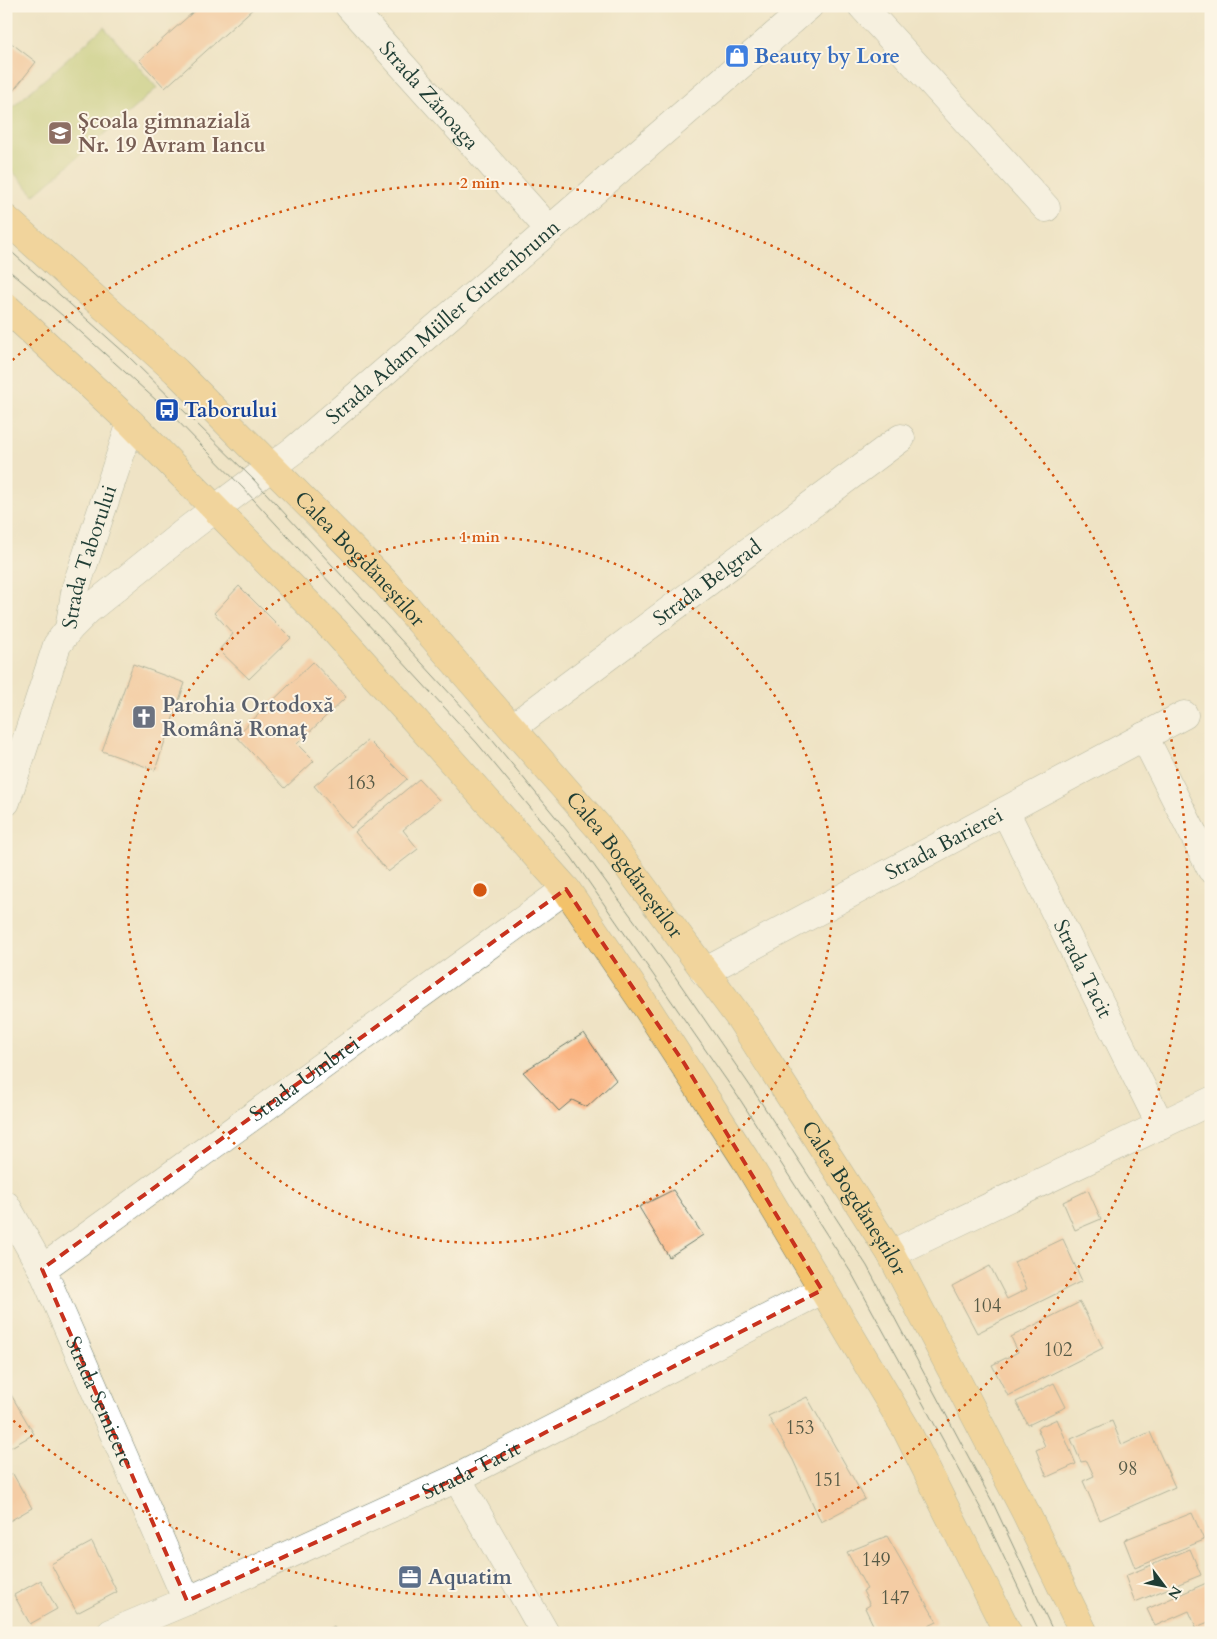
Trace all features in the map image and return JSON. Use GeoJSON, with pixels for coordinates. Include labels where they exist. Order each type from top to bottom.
{"type":"FeatureCollection","features":[{"type":"Feature","properties":{"kind":"main road","name":"Calea Bogdăneștilor"},"geometry":{"type":"LineString","coordinates":[[6,219],[176,370],[385,582],[600,830],[741,1020],[891,1254],[1026,1511],[1084,1633]]}},
{"type":"Feature","properties":{"kind":"main road"},"geometry":{"type":"LineString","coordinates":[[6,307],[132,423],[335,630],[566,889],[684,1063],[905,1427],[1008,1633]]}},
{"type":"Feature","properties":{"kind":"street","name":"Strada Zănoaga"},"geometry":{"type":"LineString","coordinates":[[349,6],[550,230]]}},
{"type":"Feature","properties":{"kind":"street","name":"Strada Adam Müller Guttenbrunn"},"geometry":{"type":"LineString","coordinates":[[69,629],[88,610],[216,508],[294,450],[809,6]]}},
{"type":"Feature","properties":{"kind":"street"},"geometry":{"type":"LineString","coordinates":[[862,6],[1046,208]]}},
{"type":"Feature","properties":{"kind":"street","name":"Strada Taborului"},"geometry":{"type":"LineString","coordinates":[[6,802],[57,645],[69,629],[76,587],[132,423]]}},
{"type":"Feature","properties":{"kind":"street","name":"Strada Belgrad"},"geometry":{"type":"LineString","coordinates":[[513,728],[901,438]]}},
{"type":"Feature","properties":{"kind":"street","name":"Strada Barierei"},"geometry":{"type":"LineString","coordinates":[[704,972],[1184,715]]}},
{"type":"Feature","properties":{"kind":"street"},"geometry":{"type":"LineString","coordinates":[[1144,736],[1211,870]]}},
{"type":"Feature","properties":{"kind":"street","name":"Strada Tacit"},"geometry":{"type":"LineString","coordinates":[[1005,811],[1161,1126]]}},
{"type":"Feature","properties":{"kind":"street","name":"Strada Umbrei"},"geometry":{"type":"LineString","coordinates":[[42,1269],[566,889]]}},
{"type":"Feature","properties":{"kind":"street"},"geometry":{"type":"LineString","coordinates":[[891,1254],[1211,1101]]}},
{"type":"Feature","properties":{"kind":"street","name":"Strada Semicerc"},"geometry":{"type":"LineString","coordinates":[[6,1205],[42,1269],[187,1601]]}},
{"type":"Feature","properties":{"kind":"street","name":"Strada Tacit"},"geometry":{"type":"LineString","coordinates":[[111,1633],[187,1601],[457,1478],[822,1290]]}},
{"type":"Feature","properties":{"kind":"street"},"geometry":{"type":"LineString","coordinates":[[457,1478],[545,1633]]}},
{"type":"Feature","properties":{"kind":"highlighted area"},"geometry":{"type":"Polygon","coordinates":[[[566,889],[684,1063],[822,1290],[457,1478],[187,1601],[42,1269],[566,889]]]}},
{"type":"Feature","properties":{"kind":"green space"},"geometry":{"type":"Polygon","coordinates":[[[104,27],[157,88],[34,195],[6,164],[6,113],[104,27]]]}},
{"type":"Feature","properties":{"kind":"building"},"geometry":{"type":"Polygon","coordinates":[[[200,6],[256,6],[165,88],[139,60],[200,6]]]}},
{"type":"Feature","properties":{"kind":"building"},"geometry":{"type":"Polygon","coordinates":[[[6,39],[36,62],[6,100],[6,39]]]}},
{"type":"Feature","properties":{"kind":"building"},"geometry":{"type":"Polygon","coordinates":[[[239,586],[291,638],[249,679],[219,650],[233,634],[214,613],[239,586]]]}},
{"type":"Feature","properties":{"kind":"building"},"geometry":{"type":"Polygon","coordinates":[[[313,662],[346,697],[297,744],[314,761],[285,788],[236,736],[313,662]]]}},
{"type":"Feature","properties":{"kind":"building","name":"Parohia Ortodoxă Română Ronaț"},"geometry":{"type":"Polygon","coordinates":[[[133,664],[185,683],[155,770],[102,751],[133,664]]]}},
{"type":"Feature","properties":{"kind":"building"},"geometry":{"type":"Polygon","coordinates":[[[368,740],[407,779],[351,828],[314,786],[368,740]]]}},
{"type":"Feature","properties":{"kind":"building"},"geometry":{"type":"Polygon","coordinates":[[[419,779],[439,800],[403,830],[418,849],[388,872],[355,832],[419,779]]]}},
{"type":"Feature","properties":{"kind":"building"},"geometry":{"type":"Polygon","coordinates":[[[584,1033],[616,1080],[587,1107],[572,1100],[559,1111],[523,1072],[584,1033]]]}},
{"type":"Feature","properties":{"kind":"building"},"geometry":{"type":"Polygon","coordinates":[[[673,1190],[703,1235],[669,1257],[639,1207],[673,1190]]]}},
{"type":"Feature","properties":{"kind":"building"},"geometry":{"type":"Polygon","coordinates":[[[1088,1190],[1101,1219],[1075,1230],[1063,1202],[1088,1190]]]}},
{"type":"Feature","properties":{"kind":"building"},"geometry":{"type":"Polygon","coordinates":[[[1063,1239],[1082,1281],[977,1333],[952,1286],[990,1266],[1007,1299],[1027,1289],[1014,1262],[1063,1239]]]}},
{"type":"Feature","properties":{"kind":"building"},"geometry":{"type":"Polygon","coordinates":[[[1080,1302],[1103,1348],[1008,1396],[992,1365],[1018,1352],[1011,1337],[1080,1302]]]}},
{"type":"Feature","properties":{"kind":"building"},"geometry":{"type":"Polygon","coordinates":[[[1054,1383],[1066,1407],[1028,1425],[1016,1402],[1054,1383]]]}},
{"type":"Feature","properties":{"kind":"building"},"geometry":{"type":"Polygon","coordinates":[[[10,1393],[34,1434],[6,1450],[6,1395],[10,1393]]]}},
{"type":"Feature","properties":{"kind":"building"},"geometry":{"type":"Polygon","coordinates":[[[807,1397],[865,1499],[821,1522],[793,1460],[768,1416],[807,1397]]]}},
{"type":"Feature","properties":{"kind":"building"},"geometry":{"type":"Polygon","coordinates":[[[1057,1419],[1076,1464],[1047,1477],[1036,1450],[1045,1446],[1037,1428],[1057,1419]]]}},
{"type":"Feature","properties":{"kind":"building"},"geometry":{"type":"Polygon","coordinates":[[[1112,1421],[1122,1445],[1150,1432],[1175,1487],[1100,1520],[1083,1481],[1094,1476],[1087,1461],[1081,1462],[1071,1439],[1112,1421]]]}},
{"type":"Feature","properties":{"kind":"building"},"geometry":{"type":"Polygon","coordinates":[[[13,1474],[32,1508],[6,1523],[6,1478],[13,1474]]]}},
{"type":"Feature","properties":{"kind":"building"},"geometry":{"type":"Polygon","coordinates":[[[1192,1513],[1204,1540],[1135,1568],[1124,1540],[1192,1513]]]}},
{"type":"Feature","properties":{"kind":"building"},"geometry":{"type":"Polygon","coordinates":[[[887,1536],[937,1622],[914,1633],[877,1633],[865,1608],[870,1605],[863,1591],[867,1589],[847,1552],[887,1536]]]}},
{"type":"Feature","properties":{"kind":"building"},"geometry":{"type":"Polygon","coordinates":[[[92,1542],[117,1592],[77,1613],[51,1564],[92,1542]]]}},
{"type":"Feature","properties":{"kind":"building"},"geometry":{"type":"Polygon","coordinates":[[[1190,1549],[1201,1575],[1135,1602],[1125,1576],[1190,1549]]]}},
{"type":"Feature","properties":{"kind":"building"},"geometry":{"type":"Polygon","coordinates":[[[41,1580],[57,1609],[30,1624],[14,1595],[41,1580]]]}},
{"type":"Feature","properties":{"kind":"building"},"geometry":{"type":"Polygon","coordinates":[[[1211,1581],[1211,1621],[1196,1627],[1189,1611],[1155,1626],[1147,1609],[1211,1581]]]}},
{"type":"Feature","properties":{"kind":"building"},"geometry":{"type":"Polygon","coordinates":[[[334,1626],[337,1633],[322,1633],[334,1626]]]}},
{"type":"Feature","properties":{"kind":"tram line"},"geometry":{"type":"LineString","coordinates":[[6,247],[126,354],[254,480],[488,735],[582,849],[674,975],[755,1093],[867,1266],[993,1503],[1054,1633]]}},
{"type":"Feature","properties":{"kind":"tram line"},"geometry":{"type":"LineString","coordinates":[[6,268],[62,315],[167,410],[243,488],[477,743],[572,858],[741,1101],[852,1274],[981,1509],[1040,1633]]}},
{"type":"Feature","properties":{"kind":"place","name":"Beauty by Lore"},"geometry":{"type":"Point","coordinates":[737,56]}},
{"type":"Feature","properties":{"kind":"place","name":"Școala gimnazială Nr. 19 Avram Iancu"},"geometry":{"type":"Point","coordinates":[60,133]}},
{"type":"Feature","properties":{"kind":"place","name":"Taborului"},"geometry":{"type":"Point","coordinates":[167,410]}},
{"type":"Feature","properties":{"kind":"place","name":"Parohia Ortodoxă Română Ronaț"},"geometry":{"type":"Point","coordinates":[144,717]}},
{"type":"Feature","properties":{"kind":"place","name":"Aquatim"},"geometry":{"type":"Point","coordinates":[410,1577]}}]}
